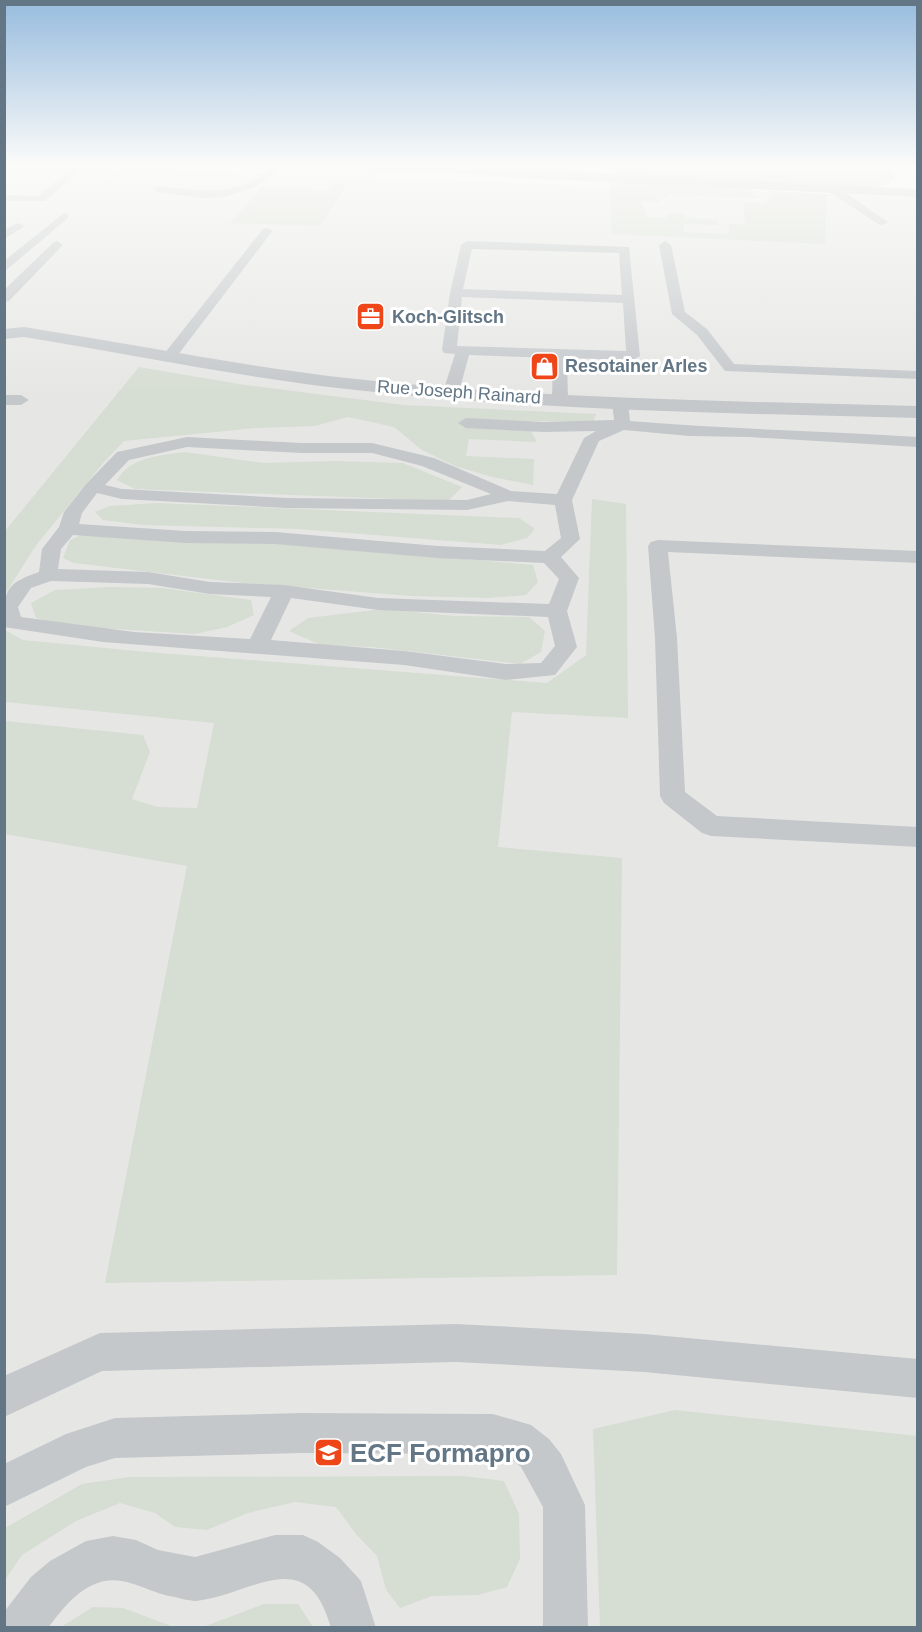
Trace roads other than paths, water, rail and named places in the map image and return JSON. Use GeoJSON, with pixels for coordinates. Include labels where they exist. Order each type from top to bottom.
{"type":"FeatureCollection","features":[{"type":"Feature","properties":{"kind":"street","name":"Rue Joseph Rainard"},"geometry":{"type":"LineString","coordinates":[[4,334],[24,332],[169,357],[390,388],[620,403],[918,412]]}},
{"type":"Feature","properties":{"kind":"lane"},"geometry":{"type":"LineString","coordinates":[[4,268],[35,241]]}},
{"type":"Feature","properties":{"kind":"lane"},"geometry":{"type":"LineString","coordinates":[[169,357],[259,241]]}},
{"type":"Feature","properties":{"kind":"lane"},"geometry":{"type":"LineString","coordinates":[[4,298],[57,245]]}},
{"type":"Feature","properties":{"kind":"lane"},"geometry":{"type":"LineString","coordinates":[[467,245],[625,250],[629,299],[633,356],[449,350],[456,293],[467,245]]}},
{"type":"Feature","properties":{"kind":"lane"},"geometry":{"type":"LineString","coordinates":[[665,245],[679,314],[702,332],[730,368],[918,375]]}},
{"type":"Feature","properties":{"kind":"lane"},"geometry":{"type":"LineString","coordinates":[[456,293],[629,299]]}},
{"type":"Feature","properties":{"kind":"lane"},"geometry":{"type":"LineString","coordinates":[[451,392],[463,352]]}},
{"type":"Feature","properties":{"kind":"lane"},"geometry":{"type":"LineString","coordinates":[[560,354],[560,399]]}},
{"type":"Feature","properties":{"kind":"lane"},"geometry":{"type":"LineString","coordinates":[[4,400],[21,400]]}},
{"type":"Feature","properties":{"kind":"lane"},"geometry":{"type":"LineString","coordinates":[[620,403],[622,425]]}},
{"type":"Feature","properties":{"kind":"lane"},"geometry":{"type":"LineString","coordinates":[[466,423],[544,427],[622,425],[689,431],[748,432],[918,442]]}},
{"type":"Feature","properties":{"kind":"lane"},"geometry":{"type":"LineString","coordinates":[[68,529],[186,537],[275,538],[438,552],[550,557],[571,539],[563,500],[592,438],[622,425]]}},
{"type":"Feature","properties":{"kind":"lane"},"geometry":{"type":"LineString","coordinates":[[49,574],[47,559],[57,539],[68,529],[73,512],[123,456],[187,442],[301,448],[372,448],[428,462],[508,496]]}},
{"type":"Feature","properties":{"kind":"lane"},"geometry":{"type":"LineString","coordinates":[[93,488],[122,494],[287,503],[467,505],[508,496],[563,500]]}},
{"type":"Feature","properties":{"kind":"lane"},"geometry":{"type":"LineString","coordinates":[[918,557],[658,546],[666,638],[673,796],[711,826],[918,837]]}},
{"type":"Feature","properties":{"kind":"lane"},"geometry":{"type":"LineString","coordinates":[[550,557],[568,578],[557,611],[566,647],[546,670],[506,672],[404,658],[257,646],[192,644],[71,633],[12,622],[8,607],[24,584],[49,574],[148,578],[210,588],[284,591],[378,604],[557,611]]}},
{"type":"Feature","properties":{"kind":"lane"},"geometry":{"type":"LineString","coordinates":[[257,646],[284,591]]}},
{"type":"Feature","properties":{"kind":"lane"},"geometry":{"type":"LineString","coordinates":[[4,1397],[100,1352],[456,1343],[644,1353],[918,1379]]}},
{"type":"Feature","properties":{"kind":"lane"},"geometry":{"type":"LineString","coordinates":[[4,1486],[80,1448],[115,1438],[404,1432],[494,1434],[517,1439],[535,1453],[564,1504],[566,1628]]}},
{"type":"Feature","properties":{"kind":"lane"},"geometry":{"type":"LineString","coordinates":[[20,1628],[53,1587],[65,1576],[86,1563],[113,1558],[136,1562],[153,1571],[195,1579],[275,1557],[303,1557],[325,1573],[345,1597],[354,1628]]}},
{"type":"Feature","properties":{"kind":"place","name":"Koch-Glitsch"},"geometry":{"type":"Point","coordinates":[371,317]}},
{"type":"Feature","properties":{"kind":"place","name":"Resotainer Arles"},"geometry":{"type":"Point","coordinates":[544,366]}},
{"type":"Feature","properties":{"kind":"place","name":"ECF Formapro"},"geometry":{"type":"Point","coordinates":[329,1453]}}]}
